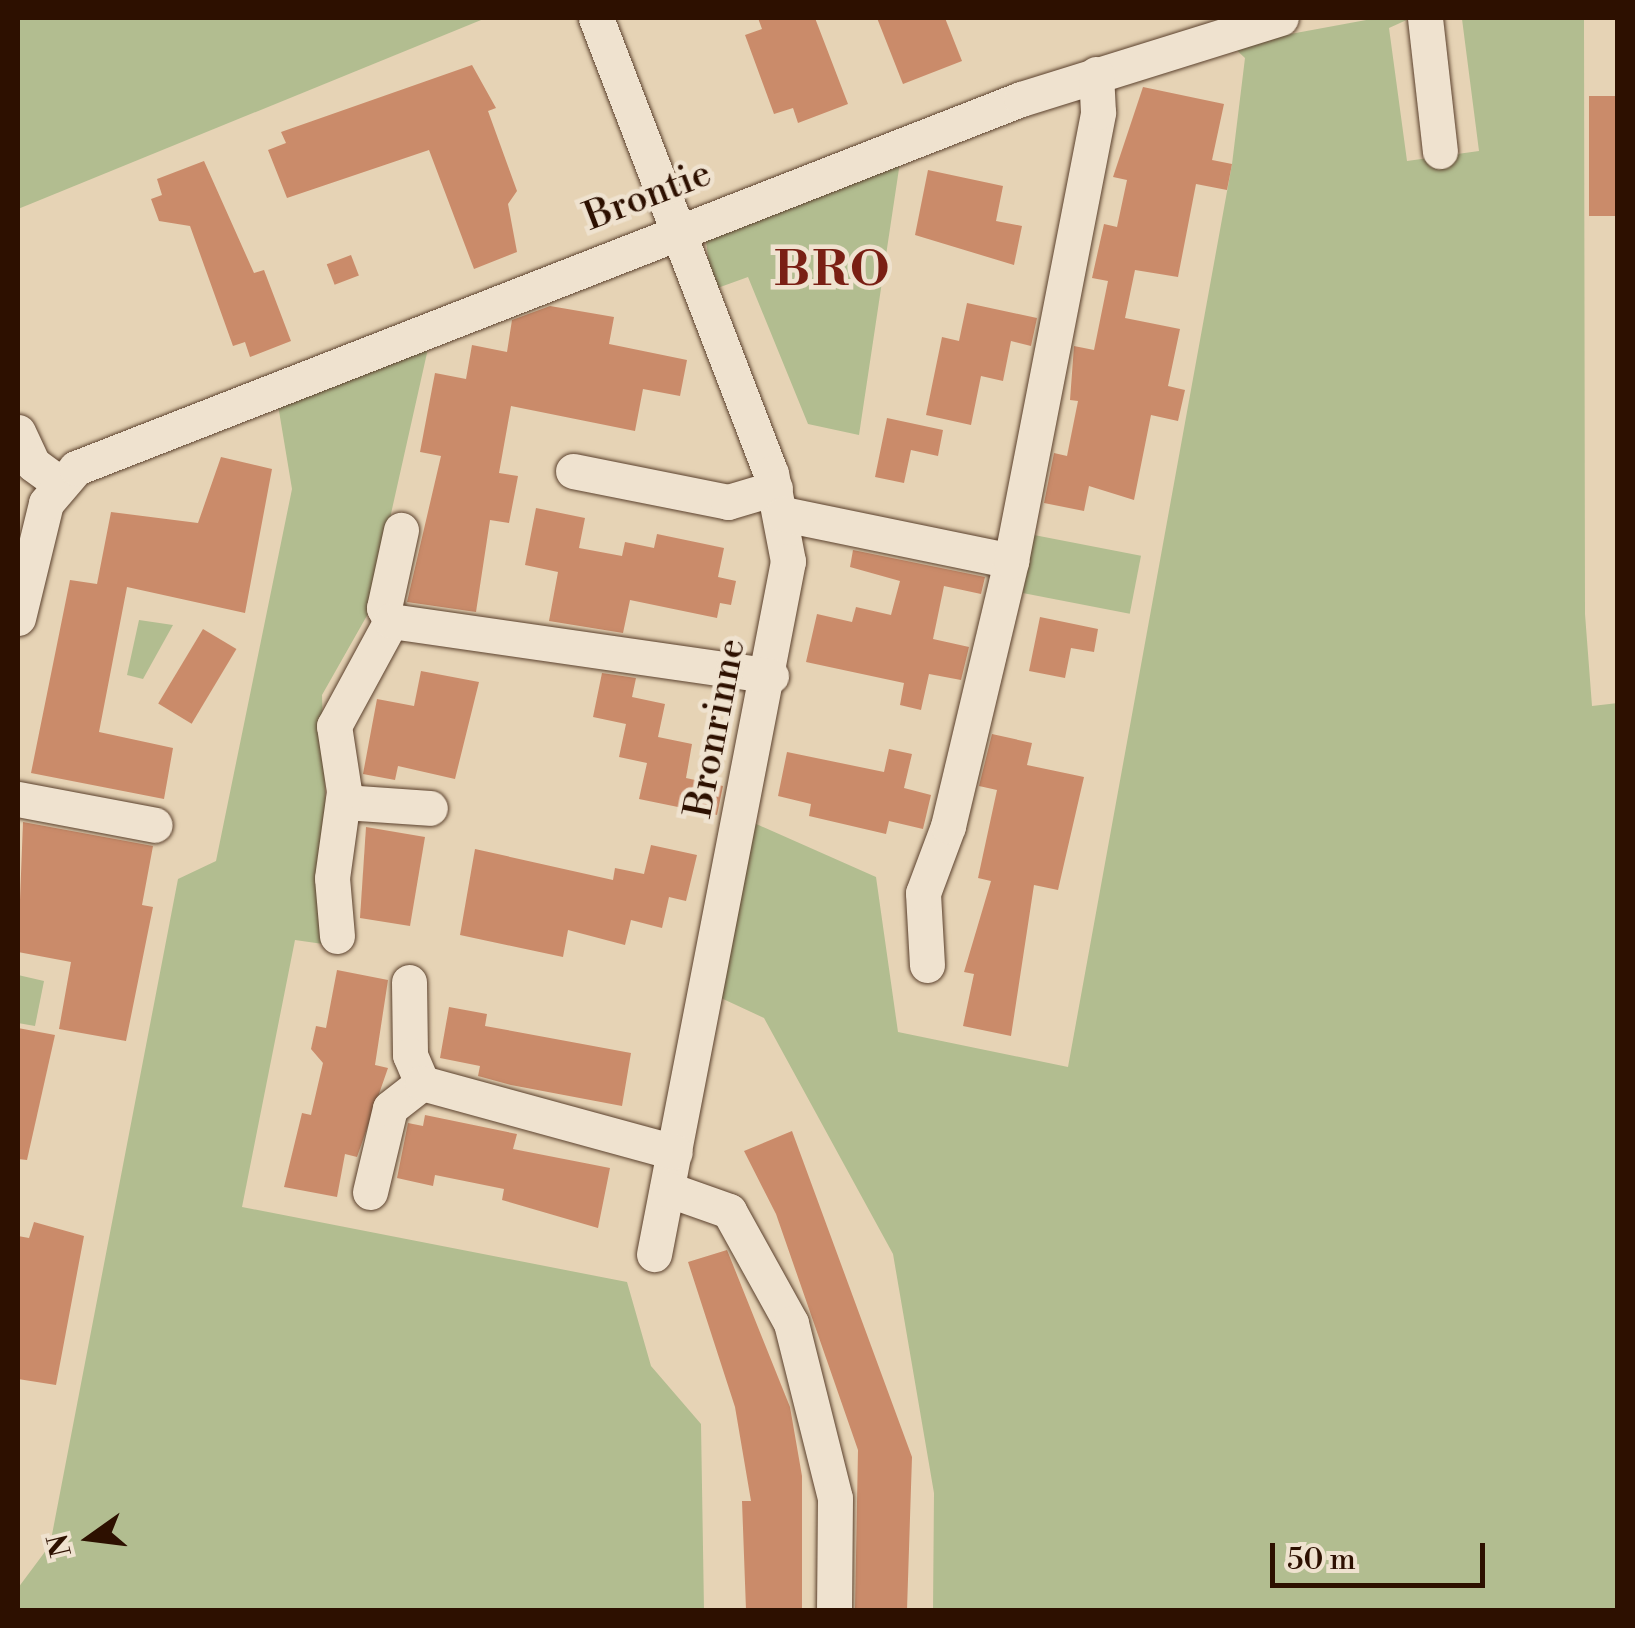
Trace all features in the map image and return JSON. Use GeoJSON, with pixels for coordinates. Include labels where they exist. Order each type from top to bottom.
{"type":"FeatureCollection","features":[{"type":"Feature","properties":{"kind":"street","name":"Bronrinne"},"geometry":{"type":"LineString","coordinates":[[596,18],[779,501],[788,561],[771,676],[654,1254]]}},
{"type":"Feature","properties":{"kind":"street","name":"Brontie"},"geometry":{"type":"LineString","coordinates":[[59,483],[677,229],[1243,22],[1281,18]]}},
{"type":"Feature","properties":{"kind":"street"},"geometry":{"type":"LineString","coordinates":[[1425,18],[1440,151]]}},
{"type":"Feature","properties":{"kind":"street"},"geometry":{"type":"LineString","coordinates":[[927,965],[923,892],[948,826],[1010,560],[1098,112],[1096,74]]}},
{"type":"Feature","properties":{"kind":"street"},"geometry":{"type":"LineString","coordinates":[[18,432],[33,464],[59,483],[18,618]]}},
{"type":"Feature","properties":{"kind":"street"},"geometry":{"type":"LineString","coordinates":[[572,471],[728,502],[779,501],[1010,560]]}},
{"type":"Feature","properties":{"kind":"street"},"geometry":{"type":"LineString","coordinates":[[391,621],[384,608],[402,530]]}},
{"type":"Feature","properties":{"kind":"street"},"geometry":{"type":"LineString","coordinates":[[391,621],[771,676]]}},
{"type":"Feature","properties":{"kind":"street"},"geometry":{"type":"LineString","coordinates":[[337,936],[332,878],[343,802],[334,726],[391,621]]}},
{"type":"Feature","properties":{"kind":"street"},"geometry":{"type":"LineString","coordinates":[[18,799],[154,825]]}},
{"type":"Feature","properties":{"kind":"street"},"geometry":{"type":"LineString","coordinates":[[343,802],[430,808]]}},
{"type":"Feature","properties":{"kind":"street"},"geometry":{"type":"LineString","coordinates":[[409,982],[410,1055],[422,1082]]}},
{"type":"Feature","properties":{"kind":"street"},"geometry":{"type":"LineString","coordinates":[[422,1082],[676,1152]]}},
{"type":"Feature","properties":{"kind":"street"},"geometry":{"type":"LineString","coordinates":[[370,1192],[390,1108],[422,1082]]}},
{"type":"Feature","properties":{"kind":"street"},"geometry":{"type":"LineString","coordinates":[[668,1189],[729,1210],[791,1323],[835,1498],[834,1610]]}},
{"type":"Feature","properties":{"kind":"green space"},"geometry":{"type":"Polygon","coordinates":[[[18,18],[486,18],[18,209],[18,18]]]}},
{"type":"Feature","properties":{"kind":"green space"},"geometry":{"type":"Polygon","coordinates":[[[1377,18],[1411,18],[1389,28],[1407,161],[1479,151],[1462,19],[1439,18],[1584,18],[1585,614],[1592,706],[1618,703],[1617,1610],[933,1610],[934,1493],[893,1254],[764,1018],[721,998],[754,823],[876,877],[898,1032],[1068,1067],[1232,164],[1245,58],[1231,45],[1377,18]]]}},
{"type":"Feature","properties":{"kind":"green space"},"geometry":{"type":"Polygon","coordinates":[[[900,162],[859,435],[808,424],[748,277],[712,290],[706,240],[900,162]]]}},
{"type":"Feature","properties":{"kind":"green space"},"geometry":{"type":"Polygon","coordinates":[[[429,344],[369,612],[322,695],[330,945],[295,940],[242,1207],[627,1282],[651,1366],[701,1424],[704,1610],[18,1610],[18,1588],[50,1545],[178,879],[216,861],[292,489],[278,405],[429,344]]]}},
{"type":"Feature","properties":{"kind":"green space"},"geometry":{"type":"Polygon","coordinates":[[[1034,535],[1141,556],[1130,614],[1023,593],[1034,535]]]}},
{"type":"Feature","properties":{"kind":"green space"},"geometry":{"type":"Polygon","coordinates":[[[139,620],[173,625],[143,679],[127,675],[139,620]]]}},
{"type":"Feature","properties":{"kind":"green space"},"geometry":{"type":"Polygon","coordinates":[[[18,975],[44,981],[35,1026],[18,1023],[18,975]]]}},
{"type":"Feature","properties":{"kind":"building"},"geometry":{"type":"Polygon","coordinates":[[[758,18],[815,18],[848,104],[798,123],[793,108],[774,114],[745,35],[762,29],[758,18]]]}},
{"type":"Feature","properties":{"kind":"building"},"geometry":{"type":"Polygon","coordinates":[[[877,18],[945,18],[962,61],[903,84],[877,18]]]}},
{"type":"Feature","properties":{"kind":"building"},"geometry":{"type":"Polygon","coordinates":[[[472,65],[496,108],[488,111],[517,191],[508,204],[517,252],[474,269],[429,150],[287,198],[268,150],[286,143],[281,132],[472,65]]]}},
{"type":"Feature","properties":{"kind":"building"},"geometry":{"type":"Polygon","coordinates":[[[1143,87],[1224,104],[1212,160],[1232,164],[1227,190],[1196,184],[1178,277],[1135,270],[1125,318],[1180,329],[1168,386],[1185,390],[1178,421],[1151,415],[1134,500],[1089,486],[1084,511],[1044,503],[1054,453],[1067,456],[1078,401],[1070,400],[1074,346],[1094,350],[1108,281],[1092,278],[1104,224],[1117,227],[1127,180],[1113,177],[1143,87]]]}},
{"type":"Feature","properties":{"kind":"building"},"geometry":{"type":"Polygon","coordinates":[[[1589,96],[1618,96],[1618,216],[1589,216],[1589,96]]]}},
{"type":"Feature","properties":{"kind":"building"},"geometry":{"type":"Polygon","coordinates":[[[204,161],[254,273],[264,270],[291,341],[250,357],[245,342],[233,346],[190,226],[159,221],[151,199],[162,195],[157,179],[204,161]]]}},
{"type":"Feature","properties":{"kind":"building"},"geometry":{"type":"Polygon","coordinates":[[[928,170],[1003,186],[996,221],[1022,226],[1014,265],[915,235],[928,170]]]}},
{"type":"Feature","properties":{"kind":"building"},"geometry":{"type":"Polygon","coordinates":[[[351,255],[359,276],[335,285],[327,264],[351,255]]]}},
{"type":"Feature","properties":{"kind":"building"},"geometry":{"type":"Polygon","coordinates":[[[967,303],[1037,318],[1031,346],[1011,341],[1003,381],[981,376],[971,425],[926,415],[942,337],[959,341],[967,303]]]}},
{"type":"Feature","properties":{"kind":"building"},"geometry":{"type":"Polygon","coordinates":[[[550,306],[614,317],[609,344],[687,360],[680,396],[643,389],[635,431],[511,406],[499,473],[518,476],[509,523],[490,520],[476,612],[407,602],[441,456],[420,452],[435,373],[466,379],[472,345],[507,352],[512,320],[550,306]]]}},
{"type":"Feature","properties":{"kind":"building"},"geometry":{"type":"Polygon","coordinates":[[[887,418],[943,430],[938,456],[911,450],[904,483],[875,477],[887,418]]]}},
{"type":"Feature","properties":{"kind":"building"},"geometry":{"type":"Polygon","coordinates":[[[221,457],[272,469],[245,613],[127,587],[99,732],[173,748],[164,799],[31,773],[70,580],[97,584],[111,512],[198,523],[221,457]]]}},
{"type":"Feature","properties":{"kind":"building"},"geometry":{"type":"Polygon","coordinates":[[[536,508],[585,518],[579,548],[622,556],[625,542],[654,548],[657,534],[724,548],[718,577],[736,581],[731,605],[720,603],[717,618],[630,600],[623,633],[549,621],[558,572],[525,565],[536,508]]]}},
{"type":"Feature","properties":{"kind":"building"},"geometry":{"type":"Polygon","coordinates":[[[853,550],[985,577],[981,594],[944,586],[933,639],[969,647],[961,680],[929,674],[921,710],[900,705],[904,683],[806,662],[817,614],[852,622],[856,607],[891,615],[900,581],[850,567],[853,550]]]}},
{"type":"Feature","properties":{"kind":"building"},"geometry":{"type":"Polygon","coordinates":[[[1040,617],[1098,629],[1094,652],[1071,648],[1065,678],[1029,671],[1040,617]]]}},
{"type":"Feature","properties":{"kind":"building"},"geometry":{"type":"Polygon","coordinates":[[[203,629],[236,649],[192,724],[158,704],[203,629]]]}},
{"type":"Feature","properties":{"kind":"building"},"geometry":{"type":"Polygon","coordinates":[[[421,671],[479,682],[455,779],[398,766],[395,780],[363,774],[377,699],[414,706],[421,671]]]}},
{"type":"Feature","properties":{"kind":"building"},"geometry":{"type":"Polygon","coordinates":[[[602,673],[636,678],[632,697],[665,704],[658,737],[692,744],[686,778],[723,786],[717,815],[639,799],[647,763],[619,757],[626,724],[593,717],[602,673]]]}},
{"type":"Feature","properties":{"kind":"building"},"geometry":{"type":"Polygon","coordinates":[[[992,734],[1032,743],[1027,765],[1084,777],[1058,890],[1034,885],[1011,1036],[963,1026],[974,974],[964,972],[991,881],[978,878],[997,790],[979,786],[992,734]]]}},
{"type":"Feature","properties":{"kind":"building"},"geometry":{"type":"Polygon","coordinates":[[[889,749],[912,754],[904,788],[931,795],[923,829],[889,821],[886,834],[809,816],[811,804],[778,796],[787,752],[884,772],[889,749]]]}},
{"type":"Feature","properties":{"kind":"building"},"geometry":{"type":"Polygon","coordinates":[[[23,822],[153,846],[142,905],[153,907],[126,1041],[59,1029],[71,962],[18,952],[23,822]]]}},
{"type":"Feature","properties":{"kind":"building"},"geometry":{"type":"Polygon","coordinates":[[[366,827],[425,837],[410,926],[360,918],[366,827]]]}},
{"type":"Feature","properties":{"kind":"building"},"geometry":{"type":"Polygon","coordinates":[[[651,845],[697,855],[686,901],[669,897],[662,928],[631,920],[625,945],[568,930],[563,957],[460,935],[475,849],[613,880],[615,868],[644,874],[651,845]]]}},
{"type":"Feature","properties":{"kind":"building"},"geometry":{"type":"Polygon","coordinates":[[[337,970],[388,980],[375,1065],[388,1068],[357,1157],[345,1154],[337,1197],[284,1187],[302,1113],[311,1115],[323,1063],[311,1049],[316,1026],[326,1028],[337,970]]]}},
{"type":"Feature","properties":{"kind":"building"},"geometry":{"type":"Polygon","coordinates":[[[449,1007],[487,1014],[485,1026],[631,1053],[622,1106],[511,1085],[478,1076],[480,1066],[440,1058],[449,1007]]]}},
{"type":"Feature","properties":{"kind":"building"},"geometry":{"type":"Polygon","coordinates":[[[18,1028],[55,1035],[27,1160],[18,1159],[18,1028]]]}},
{"type":"Feature","properties":{"kind":"building"},"geometry":{"type":"Polygon","coordinates":[[[425,1115],[517,1134],[513,1149],[610,1168],[598,1228],[502,1200],[504,1189],[435,1175],[433,1186],[397,1178],[408,1123],[423,1126],[425,1115]]]}},
{"type":"Feature","properties":{"kind":"building"},"geometry":{"type":"Polygon","coordinates":[[[792,1131],[912,1457],[907,1610],[855,1610],[858,1450],[776,1214],[744,1151],[792,1131]]]}},
{"type":"Feature","properties":{"kind":"building"},"geometry":{"type":"Polygon","coordinates":[[[34,1222],[84,1236],[56,1385],[18,1379],[18,1236],[29,1238],[34,1222]]]}},
{"type":"Feature","properties":{"kind":"building"},"geometry":{"type":"Polygon","coordinates":[[[727,1250],[790,1407],[802,1476],[802,1610],[746,1610],[742,1501],[751,1501],[735,1407],[688,1262],[727,1250]]]}},
{"type":"Feature","properties":{"kind":"district","name":"BRO"},"geometry":{"type":"Point","coordinates":[833,272]}}]}
